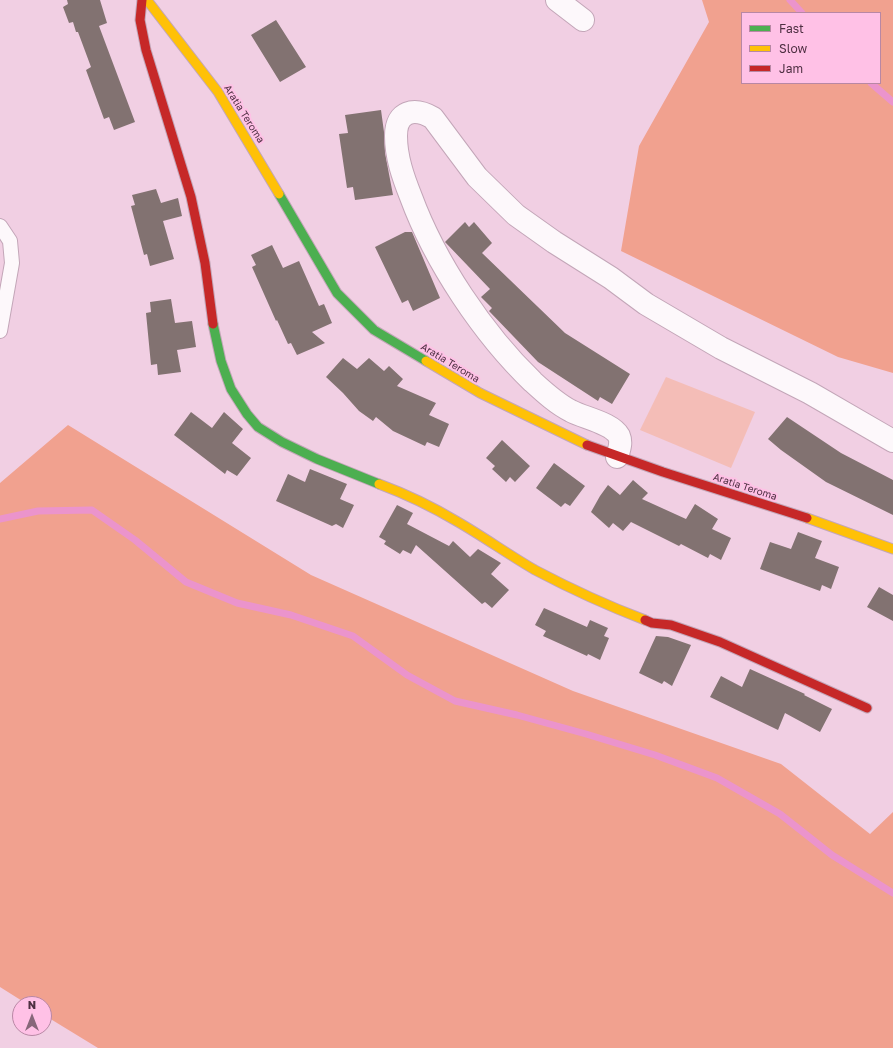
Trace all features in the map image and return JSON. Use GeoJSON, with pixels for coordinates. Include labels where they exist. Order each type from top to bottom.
{"type":"FeatureCollection","features":[{"type":"Feature","properties":{"kind":"street"},"geometry":{"type":"LineString","coordinates":[[142,0],[140,20],[146,50],[191,197],[205,263],[213,324],[221,361],[231,389],[247,414],[258,427],[282,442],[344,470],[397,491],[457,521],[534,569],[611,607],[652,623],[671,625],[720,642],[867,708]]}},
{"type":"Feature","properties":{"kind":"street","name":"Aratia Teroma"},"geometry":{"type":"LineString","coordinates":[[147,0],[218,92],[337,293],[374,330],[480,393],[585,444],[617,456],[827,524],[893,549]]}},
{"type":"Feature","properties":{"kind":"street"},"geometry":{"type":"LineString","coordinates":[[557,0],[583,20]]}},
{"type":"Feature","properties":{"kind":"street"},"geometry":{"type":"LineString","coordinates":[[617,456],[621,443],[618,435],[611,428],[571,411],[548,395],[522,370],[495,340],[466,300],[439,257],[419,218],[400,170],[396,142],[396,128],[401,118],[411,112],[423,112],[433,118],[477,177],[516,215],[554,242],[611,278],[646,304],[721,348],[810,393],[893,441]]}},
{"type":"Feature","properties":{"kind":"lane"},"geometry":{"type":"LineString","coordinates":[[0,226],[10,241],[12,263],[0,331]]}},
{"type":"Feature","properties":{"kind":"shaded area"},"geometry":{"type":"Polygon","coordinates":[[[702,0],[893,0],[893,373],[838,357],[621,251],[639,146],[709,22],[702,0]]]}},
{"type":"Feature","properties":{"kind":"shaded area"},"geometry":{"type":"Polygon","coordinates":[[[666,377],[755,412],[731,468],[640,430],[666,377]]]}},
{"type":"Feature","properties":{"kind":"shaded area"},"geometry":{"type":"Polygon","coordinates":[[[68,425],[311,575],[573,691],[781,764],[870,834],[893,812],[893,1048],[98,1048],[52,1020],[52,996],[14,996],[0,987],[0,483],[68,425]]]}},
{"type":"Feature","properties":{"kind":"building"},"geometry":{"type":"Polygon","coordinates":[[[67,0],[100,0],[107,23],[99,26],[135,122],[114,130],[109,117],[104,119],[86,70],[91,67],[78,32],[76,32],[73,22],[69,23],[63,7],[68,4],[67,0]]]}},
{"type":"Feature","properties":{"kind":"building"},"geometry":{"type":"Polygon","coordinates":[[[276,20],[306,67],[280,82],[251,35],[276,20]]]}},
{"type":"Feature","properties":{"kind":"building"},"geometry":{"type":"Polygon","coordinates":[[[381,110],[385,153],[393,195],[355,200],[353,187],[347,188],[339,134],[348,133],[345,115],[381,110]]]}},
{"type":"Feature","properties":{"kind":"building"},"geometry":{"type":"Polygon","coordinates":[[[156,189],[161,203],[178,198],[182,216],[163,221],[174,259],[150,266],[147,254],[144,255],[131,206],[135,205],[132,195],[156,189]]]}},
{"type":"Feature","properties":{"kind":"building"},"geometry":{"type":"Polygon","coordinates":[[[465,222],[469,227],[474,222],[492,243],[482,253],[565,333],[630,374],[612,404],[600,397],[598,401],[538,362],[489,311],[492,308],[481,297],[490,289],[445,242],[465,222]]]}},
{"type":"Feature","properties":{"kind":"building"},"geometry":{"type":"Polygon","coordinates":[[[405,232],[412,232],[440,298],[413,311],[408,300],[402,303],[375,247],[405,232]]]}},
{"type":"Feature","properties":{"kind":"building"},"geometry":{"type":"Polygon","coordinates":[[[272,245],[283,268],[299,261],[319,306],[324,304],[332,323],[312,332],[325,343],[297,355],[291,343],[288,344],[277,320],[276,321],[252,267],[256,265],[251,255],[272,245]]]}},
{"type":"Feature","properties":{"kind":"building"},"geometry":{"type":"Polygon","coordinates":[[[171,299],[175,323],[192,321],[196,347],[177,350],[181,372],[158,375],[157,364],[151,365],[146,313],[151,312],[150,302],[171,299]]]}},
{"type":"Feature","properties":{"kind":"building"},"geometry":{"type":"Polygon","coordinates":[[[343,358],[357,369],[369,358],[384,371],[389,366],[403,379],[397,386],[436,403],[429,415],[449,424],[439,447],[427,442],[425,446],[393,431],[376,417],[373,421],[359,411],[326,377],[343,358]]]}},
{"type":"Feature","properties":{"kind":"building"},"geometry":{"type":"Polygon","coordinates":[[[191,412],[212,428],[224,412],[243,429],[232,443],[251,458],[237,476],[227,470],[225,474],[174,435],[191,412]]]}},
{"type":"Feature","properties":{"kind":"building"},"geometry":{"type":"Polygon","coordinates":[[[787,417],[841,453],[893,480],[893,515],[826,482],[768,439],[787,417]]]}},
{"type":"Feature","properties":{"kind":"building"},"geometry":{"type":"Polygon","coordinates":[[[502,440],[530,466],[515,482],[510,477],[506,482],[492,469],[495,466],[486,458],[502,440]]]}},
{"type":"Feature","properties":{"kind":"building"},"geometry":{"type":"Polygon","coordinates":[[[554,463],[585,486],[570,506],[565,503],[561,507],[536,488],[554,463]]]}},
{"type":"Feature","properties":{"kind":"building"},"geometry":{"type":"Polygon","coordinates":[[[310,469],[347,484],[340,499],[354,505],[343,528],[336,524],[332,526],[276,501],[288,474],[305,482],[310,469]]]}},
{"type":"Feature","properties":{"kind":"building"},"geometry":{"type":"Polygon","coordinates":[[[633,480],[648,493],[642,499],[686,519],[695,504],[718,519],[712,529],[731,538],[721,560],[710,554],[708,558],[681,544],[679,546],[631,522],[623,531],[613,523],[609,528],[591,512],[608,485],[620,495],[633,480]]]}},
{"type":"Feature","properties":{"kind":"building"},"geometry":{"type":"Polygon","coordinates":[[[397,505],[413,513],[407,524],[449,546],[453,541],[470,557],[478,549],[501,563],[491,574],[509,590],[492,608],[485,602],[482,604],[416,545],[411,554],[403,550],[400,554],[384,544],[386,541],[379,537],[397,505]]]}},
{"type":"Feature","properties":{"kind":"building"},"geometry":{"type":"Polygon","coordinates":[[[798,532],[822,541],[815,558],[839,567],[831,589],[822,585],[820,591],[760,569],[770,542],[791,549],[798,532]]]}},
{"type":"Feature","properties":{"kind":"building"},"geometry":{"type":"Polygon","coordinates":[[[879,587],[893,595],[893,621],[867,607],[879,587]]]}},
{"type":"Feature","properties":{"kind":"building"},"geometry":{"type":"Polygon","coordinates":[[[544,608],[587,627],[590,620],[608,628],[604,636],[609,638],[600,660],[588,654],[587,656],[543,636],[546,631],[535,625],[544,608]]]}},
{"type":"Feature","properties":{"kind":"building"},"geometry":{"type":"Polygon","coordinates":[[[656,636],[668,637],[691,645],[672,686],[664,681],[662,684],[639,673],[656,636]]]}},
{"type":"Feature","properties":{"kind":"building"},"geometry":{"type":"Polygon","coordinates":[[[750,669],[805,694],[804,695],[832,709],[820,732],[785,713],[778,730],[710,697],[721,676],[742,687],[750,669]]]}},
{"type":"Feature","properties":{"kind":"waterway"},"geometry":{"type":"LineString","coordinates":[[790,0],[801,12]]}},
{"type":"Feature","properties":{"kind":"waterway"},"geometry":{"type":"LineString","coordinates":[[872,84],[893,102]]}},
{"type":"Feature","properties":{"kind":"waterway"},"geometry":{"type":"LineString","coordinates":[[0,519],[38,511],[92,510],[135,540],[186,582],[237,603],[291,615],[353,636],[407,675],[455,701],[517,715],[586,734],[655,755],[717,778],[780,814],[832,855],[893,893]]}},
{"type":"Feature","properties":{"kind":"traffic: fast"},"geometry":{"type":"LineString","coordinates":[[279,194],[337,293],[374,330],[426,361]]}},
{"type":"Feature","properties":{"kind":"traffic: fast"},"geometry":{"type":"LineString","coordinates":[[213,324],[221,361],[231,389],[247,414],[258,427],[282,442],[317,459],[379,484]]}},
{"type":"Feature","properties":{"kind":"traffic: slow"},"geometry":{"type":"LineString","coordinates":[[147,0],[218,92],[279,194]]}},
{"type":"Feature","properties":{"kind":"traffic: slow"},"geometry":{"type":"LineString","coordinates":[[426,361],[480,393],[587,445]]}},
{"type":"Feature","properties":{"kind":"traffic: slow"},"geometry":{"type":"LineString","coordinates":[[379,484],[409,496],[439,511],[535,570],[603,603],[645,620]]}},
{"type":"Feature","properties":{"kind":"traffic: slow"},"geometry":{"type":"LineString","coordinates":[[807,518],[893,549]]}},
{"type":"Feature","properties":{"kind":"traffic: jam"},"geometry":{"type":"LineString","coordinates":[[142,0],[140,20],[146,50],[191,197],[205,263],[213,324]]}},
{"type":"Feature","properties":{"kind":"traffic: jam"},"geometry":{"type":"LineString","coordinates":[[587,445],[663,472],[807,518]]}},
{"type":"Feature","properties":{"kind":"traffic: jam"},"geometry":{"type":"LineString","coordinates":[[645,620],[652,623],[671,625],[720,642],[867,708]]}}]}
